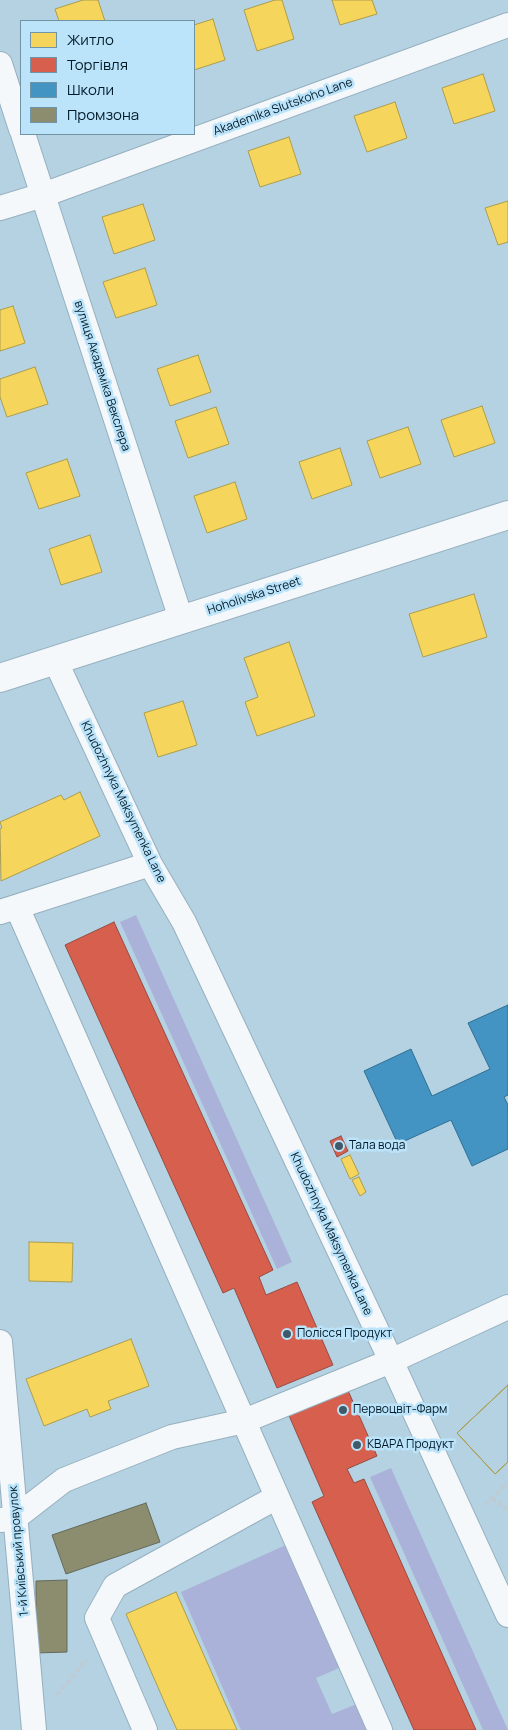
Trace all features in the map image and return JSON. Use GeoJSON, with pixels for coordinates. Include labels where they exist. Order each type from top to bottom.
{"type":"FeatureCollection","features":[{"type":"Feature","properties":{"kind":"street","name":"Akademika Slutskoho Lane"},"geometry":{"type":"LineString","coordinates":[[0,208],[43,195],[508,25]]}},
{"type":"Feature","properties":{"kind":"street"},"geometry":{"type":"LineString","coordinates":[[0,64],[20,126]]}},
{"type":"Feature","properties":{"kind":"street","name":"вулиця Академіка Векслера"},"geometry":{"type":"LineString","coordinates":[[23,135],[181,619]]}},
{"type":"Feature","properties":{"kind":"street","name":"Hoholivska Street"},"geometry":{"type":"LineString","coordinates":[[0,678],[508,515]]}},
{"type":"Feature","properties":{"kind":"street","name":"Khudozhnyka Maksymenka Lane"},"geometry":{"type":"LineString","coordinates":[[55,660],[150,864],[184,922],[391,1361],[499,1571],[508,1615]]}},
{"type":"Feature","properties":{"kind":"street"},"geometry":{"type":"LineString","coordinates":[[150,864],[8,910],[244,1421],[380,1730]]}},
{"type":"Feature","properties":{"kind":"street"},"geometry":{"type":"LineString","coordinates":[[8,1519],[64,1480],[172,1437],[244,1421],[391,1361],[508,1307]]}},
{"type":"Feature","properties":{"kind":"street","name":"1-й Київський провулок"},"geometry":{"type":"LineString","coordinates":[[0,1342],[8,1519],[34,1726]]}},
{"type":"Feature","properties":{"kind":"street"},"geometry":{"type":"LineString","coordinates":[[145,1730],[97,1618],[115,1586],[278,1497]]}},
{"type":"Feature","properties":{"kind":"path"},"geometry":{"type":"LineString","coordinates":[[492,1498],[508,1510]]}},
{"type":"Feature","properties":{"kind":"path"},"geometry":{"type":"LineString","coordinates":[[34,1726],[105,1638]]}},
{"type":"Feature","properties":{"kind":"shaded area"},"geometry":{"type":"Polygon","coordinates":[[[136,915],[292,1262],[277,1269],[120,922],[136,915]]]}},
{"type":"Feature","properties":{"kind":"shaded area"},"geometry":{"type":"Polygon","coordinates":[[[391,1468],[508,1730],[483,1730],[370,1477],[391,1468]]]}},
{"type":"Feature","properties":{"kind":"shaded area"},"geometry":{"type":"Polygon","coordinates":[[[286,1545],[339,1668],[316,1678],[332,1714],[357,1704],[368,1730],[241,1730],[181,1592],[286,1545]]]}},
{"type":"Feature","properties":{"kind":"building: Житло"},"geometry":{"type":"Polygon","coordinates":[[[83,0],[98,0],[105,20],[59,20],[55,9],[83,0]]]}},
{"type":"Feature","properties":{"kind":"building: Житло"},"geometry":{"type":"Polygon","coordinates":[[[275,0],[282,0],[294,39],[257,51],[244,10],[275,0]]]}},
{"type":"Feature","properties":{"kind":"building: Житло"},"geometry":{"type":"Polygon","coordinates":[[[332,0],[372,0],[377,14],[340,25],[332,0]]]}},
{"type":"Feature","properties":{"kind":"building: Житло"},"geometry":{"type":"Polygon","coordinates":[[[213,19],[225,60],[195,70],[195,25],[213,19]]]}},
{"type":"Feature","properties":{"kind":"building: Житло"},"geometry":{"type":"Polygon","coordinates":[[[483,74],[495,111],[454,124],[442,88],[483,74]]]}},
{"type":"Feature","properties":{"kind":"building: Житло"},"geometry":{"type":"Polygon","coordinates":[[[395,102],[407,138],[367,152],[354,116],[395,102]]]}},
{"type":"Feature","properties":{"kind":"building: Житло"},"geometry":{"type":"Polygon","coordinates":[[[289,137],[301,174],[260,187],[248,151],[289,137]]]}},
{"type":"Feature","properties":{"kind":"building: Житло"},"geometry":{"type":"Polygon","coordinates":[[[508,201],[508,242],[498,245],[485,208],[508,201]]]}},
{"type":"Feature","properties":{"kind":"building: Житло"},"geometry":{"type":"Polygon","coordinates":[[[143,204],[155,240],[114,254],[102,217],[143,204]]]}},
{"type":"Feature","properties":{"kind":"building: Житло"},"geometry":{"type":"Polygon","coordinates":[[[145,268],[157,305],[116,318],[103,282],[145,268]]]}},
{"type":"Feature","properties":{"kind":"building: Житло"},"geometry":{"type":"Polygon","coordinates":[[[13,306],[25,343],[0,351],[0,310],[13,306]]]}},
{"type":"Feature","properties":{"kind":"building: Житло"},"geometry":{"type":"Polygon","coordinates":[[[198,355],[211,392],[170,406],[157,369],[198,355]]]}},
{"type":"Feature","properties":{"kind":"building: Житло"},"geometry":{"type":"Polygon","coordinates":[[[35,367],[48,404],[7,417],[0,397],[0,379],[35,367]]]}},
{"type":"Feature","properties":{"kind":"building: Житло"},"geometry":{"type":"Polygon","coordinates":[[[482,406],[495,443],[454,457],[441,420],[482,406]]]}},
{"type":"Feature","properties":{"kind":"building: Житло"},"geometry":{"type":"Polygon","coordinates":[[[216,407],[229,444],[188,458],[175,421],[216,407]]]}},
{"type":"Feature","properties":{"kind":"building: Житло"},"geometry":{"type":"Polygon","coordinates":[[[408,427],[421,464],[380,478],[367,441],[408,427]]]}},
{"type":"Feature","properties":{"kind":"building: Житло"},"geometry":{"type":"Polygon","coordinates":[[[340,448],[352,485],[312,499],[299,462],[340,448]]]}},
{"type":"Feature","properties":{"kind":"building: Житло"},"geometry":{"type":"Polygon","coordinates":[[[67,459],[80,496],[39,509],[26,473],[67,459]]]}},
{"type":"Feature","properties":{"kind":"building: Житло"},"geometry":{"type":"Polygon","coordinates":[[[235,482],[247,519],[207,533],[194,496],[235,482]]]}},
{"type":"Feature","properties":{"kind":"building: Житло"},"geometry":{"type":"Polygon","coordinates":[[[90,535],[102,572],[61,585],[49,549],[90,535]]]}},
{"type":"Feature","properties":{"kind":"building: Житло"},"geometry":{"type":"Polygon","coordinates":[[[474,594],[487,637],[423,657],[409,614],[474,594]]]}},
{"type":"Feature","properties":{"kind":"building: Житло"},"geometry":{"type":"Polygon","coordinates":[[[289,642],[315,716],[257,736],[245,702],[258,697],[244,658],[289,642]]]}},
{"type":"Feature","properties":{"kind":"building: Житло"},"geometry":{"type":"Polygon","coordinates":[[[183,701],[197,745],[158,757],[144,713],[183,701]]]}},
{"type":"Feature","properties":{"kind":"building: Житло"},"geometry":{"type":"Polygon","coordinates":[[[80,792],[100,836],[1,881],[0,829],[2,828],[0,822],[61,795],[64,800],[80,792]]]}},
{"type":"Feature","properties":{"kind":"building: Житло"},"geometry":{"type":"Polygon","coordinates":[[[350,1155],[359,1174],[350,1179],[341,1159],[350,1155]]]}},
{"type":"Feature","properties":{"kind":"building: Житло"},"geometry":{"type":"Polygon","coordinates":[[[359,1177],[366,1192],[360,1196],[352,1180],[359,1177]]]}},
{"type":"Feature","properties":{"kind":"building: Житло"},"geometry":{"type":"Polygon","coordinates":[[[29,1242],[73,1243],[72,1282],[29,1281],[29,1242]]]}},
{"type":"Feature","properties":{"kind":"building: Житло"},"geometry":{"type":"Polygon","coordinates":[[[131,1339],[149,1386],[108,1401],[111,1409],[90,1417],[87,1409],[44,1426],[26,1379],[131,1339]]]}},
{"type":"Feature","properties":{"kind":"building: Житло"},"geometry":{"type":"Polygon","coordinates":[[[508,1385],[508,1462],[495,1474],[457,1433],[508,1385]]]}},
{"type":"Feature","properties":{"kind":"building: Житло"},"geometry":{"type":"Polygon","coordinates":[[[508,1385],[508,1462],[495,1474],[457,1433],[508,1385]]]}},
{"type":"Feature","properties":{"kind":"building: Житло"},"geometry":{"type":"Polygon","coordinates":[[[176,1592],[237,1730],[177,1730],[167,1708],[126,1614],[176,1592]]]}},
{"type":"Feature","properties":{"kind":"building: Торгівля"},"geometry":{"type":"Polygon","coordinates":[[[114,922],[273,1270],[259,1277],[266,1295],[297,1282],[333,1365],[277,1388],[234,1288],[223,1293],[65,945],[114,922]]]}},
{"type":"Feature","properties":{"kind":"building: Торгівля","name":"Тала вода"},"geometry":{"type":"Polygon","coordinates":[[[341,1136],[348,1151],[337,1157],[330,1141],[341,1136]]]}},
{"type":"Feature","properties":{"kind":"building: Торгівля"},"geometry":{"type":"Polygon","coordinates":[[[346,1386],[377,1456],[347,1469],[354,1483],[364,1479],[476,1730],[414,1730],[312,1502],[324,1496],[287,1411],[346,1386]]]}},
{"type":"Feature","properties":{"kind":"building: Школи"},"geometry":{"type":"Polygon","coordinates":[[[508,1005],[508,1095],[504,1097],[508,1105],[508,1149],[472,1166],[451,1120],[398,1144],[364,1071],[411,1049],[432,1096],[490,1069],[468,1023],[508,1005]]]}},
{"type":"Feature","properties":{"kind":"building: Промзона"},"geometry":{"type":"Polygon","coordinates":[[[146,1503],[160,1542],[66,1574],[52,1535],[146,1503]]]}},
{"type":"Feature","properties":{"kind":"building: Промзона"},"geometry":{"type":"Polygon","coordinates":[[[67,1580],[67,1652],[36,1653],[36,1581],[67,1580]]]}},
{"type":"Feature","properties":{"kind":"place","name":"Тала вода"},"geometry":{"type":"Point","coordinates":[339,1146]}},
{"type":"Feature","properties":{"kind":"place","name":"Полісся Продукт"},"geometry":{"type":"Point","coordinates":[287,1334]}},
{"type":"Feature","properties":{"kind":"place","name":"Первоцвіт-Фарм"},"geometry":{"type":"Point","coordinates":[343,1410]}},
{"type":"Feature","properties":{"kind":"place","name":"КВАРА Продукт"},"geometry":{"type":"Point","coordinates":[357,1445]}}]}
